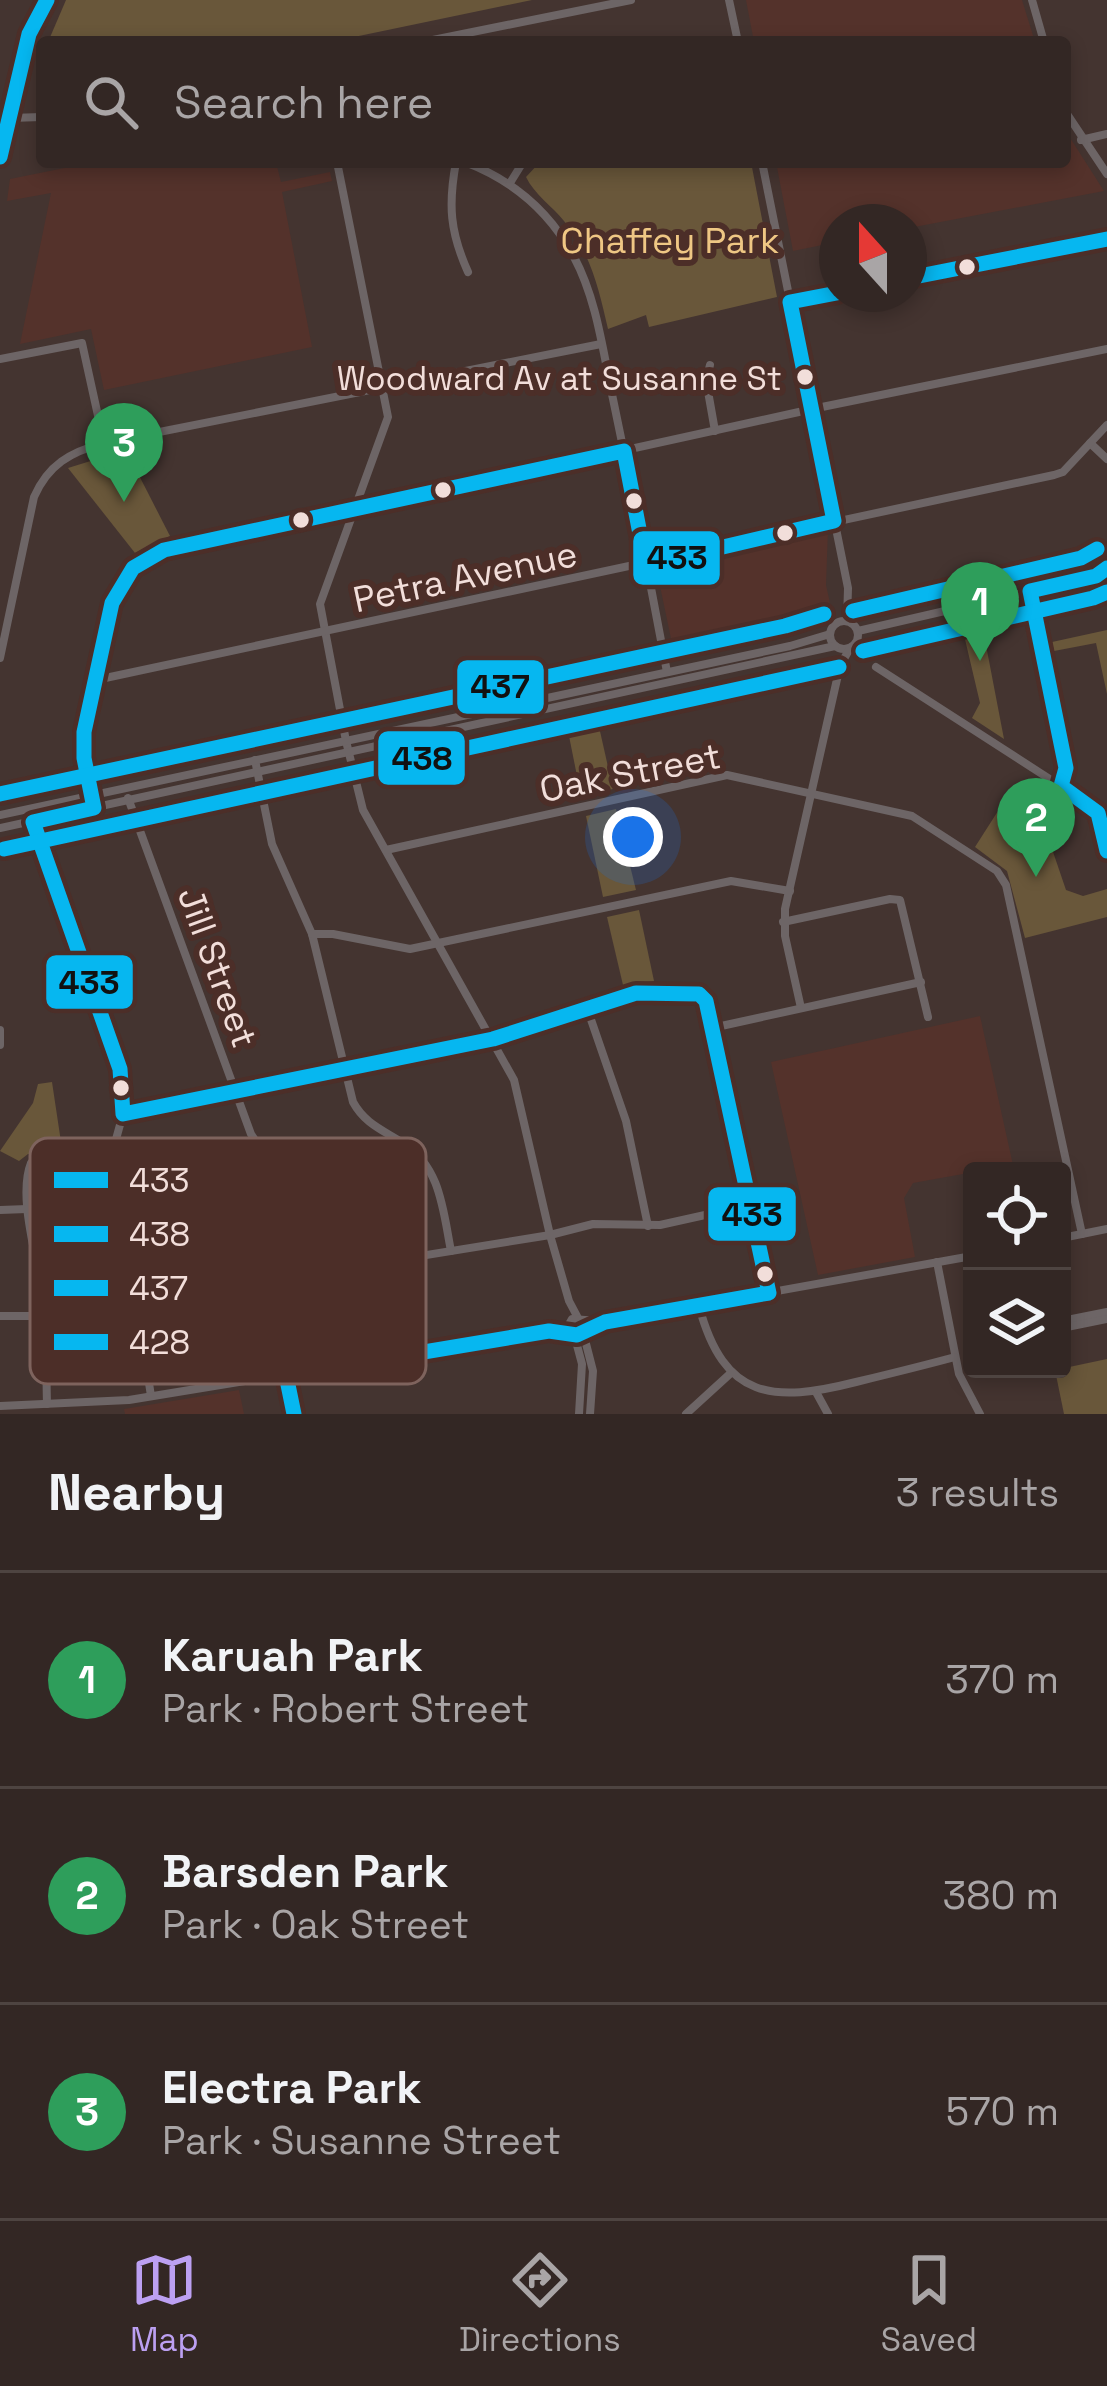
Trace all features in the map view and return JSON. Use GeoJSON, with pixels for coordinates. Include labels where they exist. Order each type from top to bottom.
{"type":"FeatureCollection","features":[{"type":"Feature","properties":{"kind":"main road"},"geometry":{"type":"LineString","coordinates":[[0,157],[29,34],[43,0]]}},
{"type":"Feature","properties":{"kind":"street"},"geometry":{"type":"LineString","coordinates":[[453,36],[631,0]]}},
{"type":"Feature","properties":{"kind":"street"},"geometry":{"type":"LineString","coordinates":[[729,0],[737,36]]}},
{"type":"Feature","properties":{"kind":"street"},"geometry":{"type":"LineString","coordinates":[[1032,0],[1042,36]]}},
{"type":"Feature","properties":{"kind":"street"},"geometry":{"type":"LineString","coordinates":[[10,118],[36,117]]}},
{"type":"Feature","properties":{"kind":"street"},"geometry":{"type":"LineString","coordinates":[[1071,122],[1107,174]]}},
{"type":"Feature","properties":{"kind":"street"},"geometry":{"type":"LineString","coordinates":[[1081,140],[1107,134]]}},
{"type":"Feature","properties":{"kind":"street"},"geometry":{"type":"LineString","coordinates":[[338,168],[388,423],[320,599],[346,741],[360,802],[493,1039],[520,1097],[550,1235],[593,1371],[590,1414]]}},
{"type":"Feature","properties":{"kind":"street"},"geometry":{"type":"LineString","coordinates":[[458,168],[450,193],[451,229],[468,272]]}},
{"type":"Feature","properties":{"kind":"street"},"geometry":{"type":"LineString","coordinates":[[474,168],[510,183],[547,218],[575,258],[590,295],[667,676]]}},
{"type":"Feature","properties":{"kind":"street"},"geometry":{"type":"LineString","coordinates":[[510,183],[519,168]]}},
{"type":"Feature","properties":{"kind":"street"},"geometry":{"type":"LineString","coordinates":[[763,168],[848,588],[847,621],[858,631],[858,639],[840,666],[783,922],[801,1008]]}},
{"type":"Feature","properties":{"kind":"street"},"geometry":{"type":"LineString","coordinates":[[927,274],[1107,238]]}},
{"type":"Feature","properties":{"kind":"street"},"geometry":{"type":"LineString","coordinates":[[790,302],[819,296]]}},
{"type":"Feature","properties":{"kind":"street"},"geometry":{"type":"LineString","coordinates":[[0,359],[82,343],[104,443]]}},
{"type":"Feature","properties":{"kind":"street"},"geometry":{"type":"LineString","coordinates":[[0,658],[31,506],[39,486],[65,458],[104,443],[601,344]]}},
{"type":"Feature","properties":{"kind":"street"},"geometry":{"type":"LineString","coordinates":[[94,808],[84,732],[116,591],[141,561],[164,550],[1107,349]]}},
{"type":"Feature","properties":{"kind":"street"},"geometry":{"type":"LineString","coordinates":[[710,365],[706,380],[715,431]]}},
{"type":"Feature","properties":{"kind":"street","name":"Petra Avenue"},"geometry":{"type":"LineString","coordinates":[[96,680],[1058,474],[1107,424]]}},
{"type":"Feature","properties":{"kind":"street"},"geometry":{"type":"LineString","coordinates":[[1090,442],[1107,459]]}},
{"type":"Feature","properties":{"kind":"street"},"geometry":{"type":"LineString","coordinates":[[858,631],[1096,576],[1107,568]]}},
{"type":"Feature","properties":{"kind":"street"},"geometry":{"type":"LineString","coordinates":[[1030,591],[1066,768],[1061,786]]}},
{"type":"Feature","properties":{"kind":"street"},"geometry":{"type":"LineString","coordinates":[[840,666],[830,634],[834,625],[847,621]]}},
{"type":"Feature","properties":{"kind":"street"},"geometry":{"type":"LineString","coordinates":[[0,829],[349,753],[830,634]]}},
{"type":"Feature","properties":{"kind":"street"},"geometry":{"type":"LineString","coordinates":[[0,815],[667,676],[835,647],[850,649]]}},
{"type":"Feature","properties":{"kind":"street"},"geometry":{"type":"LineString","coordinates":[[876,667],[1098,814],[1107,848]]}},
{"type":"Feature","properties":{"kind":"street"},"geometry":{"type":"LineString","coordinates":[[255,760],[272,844],[312,934],[352,1102],[365,1120],[395,1138]]}},
{"type":"Feature","properties":{"kind":"street","name":"Oak Street"},"geometry":{"type":"LineString","coordinates":[[386,850],[727,775],[912,816],[1003,878],[1082,1234]]}},
{"type":"Feature","properties":{"kind":"street","name":"Jill Street"},"geometry":{"type":"LineString","coordinates":[[125,788],[254,1138]]}},
{"type":"Feature","properties":{"kind":"street"},"geometry":{"type":"LineString","coordinates":[[28,810],[120,1069],[123,1114],[116,1138]]}},
{"type":"Feature","properties":{"kind":"street"},"geometry":{"type":"LineString","coordinates":[[312,934],[410,949],[731,881],[790,891]]}},
{"type":"Feature","properties":{"kind":"street"},"geometry":{"type":"LineString","coordinates":[[783,922],[890,899],[900,901],[928,1017]]}},
{"type":"Feature","properties":{"kind":"street"},"geometry":{"type":"LineString","coordinates":[[712,1028],[920,982]]}},
{"type":"Feature","properties":{"kind":"street"},"geometry":{"type":"LineString","coordinates":[[123,1114],[493,1039],[636,993],[689,992],[706,1000],[769,1293]]}},
{"type":"Feature","properties":{"kind":"street"},"geometry":{"type":"LineString","coordinates":[[586,1008],[626,1121],[648,1226]]}},
{"type":"Feature","properties":{"kind":"street"},"geometry":{"type":"LineString","coordinates":[[0,1030],[0,1045]]}},
{"type":"Feature","properties":{"kind":"street"},"geometry":{"type":"LineString","coordinates":[[426,1164],[441,1198],[451,1251]]}},
{"type":"Feature","properties":{"kind":"street"},"geometry":{"type":"LineString","coordinates":[[30,1166],[26,1178],[30,1227]]}},
{"type":"Feature","properties":{"kind":"street"},"geometry":{"type":"LineString","coordinates":[[426,1255],[593,1224],[648,1226],[750,1205]]}},
{"type":"Feature","properties":{"kind":"street"},"geometry":{"type":"LineString","coordinates":[[0,1210],[27,1209]]}},
{"type":"Feature","properties":{"kind":"street"},"geometry":{"type":"LineString","coordinates":[[1071,1236],[1107,1229]]}},
{"type":"Feature","properties":{"kind":"street"},"geometry":{"type":"LineString","coordinates":[[426,1352],[963,1258]]}},
{"type":"Feature","properties":{"kind":"street"},"geometry":{"type":"LineString","coordinates":[[937,1262],[955,1358],[964,1387],[980,1414]]}},
{"type":"Feature","properties":{"kind":"street"},"geometry":{"type":"LineString","coordinates":[[698,1306],[732,1372],[774,1394],[816,1392],[955,1358]]}},
{"type":"Feature","properties":{"kind":"street"},"geometry":{"type":"LineString","coordinates":[[1071,1322],[1107,1315]]}},
{"type":"Feature","properties":{"kind":"street"},"geometry":{"type":"LineString","coordinates":[[577,1326],[582,1364],[579,1414]]}},
{"type":"Feature","properties":{"kind":"street"},"geometry":{"type":"LineString","coordinates":[[686,1414],[732,1372]]}},
{"type":"Feature","properties":{"kind":"street"},"geometry":{"type":"LineString","coordinates":[[47,1384],[47,1405]]}},
{"type":"Feature","properties":{"kind":"street"},"geometry":{"type":"LineString","coordinates":[[149,1384],[151,1396]]}},
{"type":"Feature","properties":{"kind":"street"},"geometry":{"type":"LineString","coordinates":[[0,1406],[104,1403],[228,1384]]}},
{"type":"Feature","properties":{"kind":"street"},"geometry":{"type":"LineString","coordinates":[[288,1384],[294,1414]]}},
{"type":"Feature","properties":{"kind":"street"},"geometry":{"type":"LineString","coordinates":[[816,1392],[828,1414]]}},
{"type":"Feature","properties":{"kind":"shaded area"},"geometry":{"type":"Polygon","coordinates":[[[746,0],[1022,0],[1033,36],[753,36],[746,0]]]}},
{"type":"Feature","properties":{"kind":"shaded area"},"geometry":{"type":"Polygon","coordinates":[[[1071,139],[1104,191],[927,225],[927,204],[819,204],[819,246],[793,251],[777,168],[1071,168],[1071,139]]]}},
{"type":"Feature","properties":{"kind":"shaded area"},"geometry":{"type":"Polygon","coordinates":[[[64,168],[278,168],[281,182],[330,172],[332,181],[282,192],[312,347],[104,390],[91,329],[20,344],[51,193],[7,201],[10,179],[64,168]]]}},
{"type":"Feature","properties":{"kind":"shaded area"},"geometry":{"type":"Polygon","coordinates":[[[828,529],[826,585],[832,612],[673,648],[656,567],[828,529]]]}},
{"type":"Feature","properties":{"kind":"shaded area"},"geometry":{"type":"Polygon","coordinates":[[[980,1016],[1012,1162],[963,1162],[963,1174],[913,1183],[904,1198],[915,1257],[818,1275],[771,1062],[980,1016]]]}},
{"type":"Feature","properties":{"kind":"shaded area"},"geometry":{"type":"Polygon","coordinates":[[[239,1390],[244,1414],[125,1414],[124,1409],[239,1390]]]}},
{"type":"Feature","properties":{"kind":"green space"},"geometry":{"type":"Polygon","coordinates":[[[66,0],[532,0],[359,36],[51,36],[66,0]]]}},
{"type":"Feature","properties":{"kind":"green space","name":"Chaffey Park"},"geometry":{"type":"Polygon","coordinates":[[[534,168],[752,168],[777,297],[649,327],[646,315],[608,329],[581,246],[526,177],[534,168]]]}},
{"type":"Feature","properties":{"kind":"green space"},"geometry":{"type":"Polygon","coordinates":[[[126,450],[170,536],[135,553],[68,468],[126,450]]]}},
{"type":"Feature","properties":{"kind":"green space"},"geometry":{"type":"Polygon","coordinates":[[[980,614],[1004,739],[972,718],[980,703],[960,618],[980,614]]]}},
{"type":"Feature","properties":{"kind":"green space"},"geometry":{"type":"Polygon","coordinates":[[[1107,630],[1107,694],[1096,643],[1054,651],[1052,642],[1107,630]]]}},
{"type":"Feature","properties":{"kind":"green space"},"geometry":{"type":"Polygon","coordinates":[[[595,709],[613,789],[581,796],[565,716],[595,709]]]}},
{"type":"Feature","properties":{"kind":"green space"},"geometry":{"type":"Polygon","coordinates":[[[616,809],[636,890],[603,897],[586,816],[616,809]]]}},
{"type":"Feature","properties":{"kind":"green space"},"geometry":{"type":"Polygon","coordinates":[[[998,811],[1051,846],[1066,890],[1083,896],[1107,889],[1107,917],[1025,938],[1007,871],[975,847],[998,811]]]}},
{"type":"Feature","properties":{"kind":"green space"},"geometry":{"type":"Polygon","coordinates":[[[639,910],[654,981],[623,985],[607,917],[639,910]]]}},
{"type":"Feature","properties":{"kind":"green space"},"geometry":{"type":"Polygon","coordinates":[[[52,1082],[60,1138],[30,1138],[30,1155],[19,1161],[0,1151],[33,1103],[38,1084],[52,1082]]]}},
{"type":"Feature","properties":{"kind":"green space"},"geometry":{"type":"Polygon","coordinates":[[[1107,1359],[1107,1414],[1064,1414],[1057,1378],[1071,1378],[1071,1367],[1107,1359]]]}},
{"type":"Feature","properties":{"kind":"transit line","name":"428"},"geometry":{"type":"LineString","coordinates":[[0,157],[29,34],[47,0]]}},
{"type":"Feature","properties":{"kind":"transit line","name":"433"},"geometry":{"type":"LineString","coordinates":[[927,274],[1107,239]]}},
{"type":"Feature","properties":{"kind":"transit line","name":"433"},"geometry":{"type":"LineString","coordinates":[[426,1352],[549,1331],[577,1335],[605,1322],[769,1293],[706,1001],[699,994],[636,993],[493,1039],[123,1114],[120,1069],[33,822],[94,808],[84,732],[112,603],[133,568],[164,550],[624,451],[646,565],[834,521],[790,302],[819,296]]}},
{"type":"Feature","properties":{"kind":"transit line","name":"437"},"geometry":{"type":"LineString","coordinates":[[853,611],[1081,558],[1097,549]]}},
{"type":"Feature","properties":{"kind":"transit line","name":"433"},"geometry":{"type":"LineString","coordinates":[[1107,568],[1096,576],[1030,591],[1066,768],[1061,786],[1098,813],[1107,851]]}},
{"type":"Feature","properties":{"kind":"transit line","name":"438"},"geometry":{"type":"LineString","coordinates":[[863,651],[1107,592]]}},
{"type":"Feature","properties":{"kind":"transit line","name":"437"},"geometry":{"type":"LineString","coordinates":[[0,794],[824,614]]}},
{"type":"Feature","properties":{"kind":"transit line","name":"438"},"geometry":{"type":"LineString","coordinates":[[4,849],[839,667]]}},
{"type":"Feature","properties":{"kind":"transit line","name":"433"},"geometry":{"type":"LineString","coordinates":[[288,1384],[294,1414]]}},
{"type":"Feature","properties":{"kind":"place","name":"Woodward Av at Susanne St"},"geometry":{"type":"Point","coordinates":[805,377]}},
{"type":"Feature","properties":{"kind":"place","name":"Electra Park"},"geometry":{"type":"Point","coordinates":[124,502]}},
{"type":"Feature","properties":{"kind":"place","name":"Karuah Park"},"geometry":{"type":"Point","coordinates":[980,661]}},
{"type":"Feature","properties":{"kind":"place","name":"Barsden Park"},"geometry":{"type":"Point","coordinates":[1036,877]}}]}
